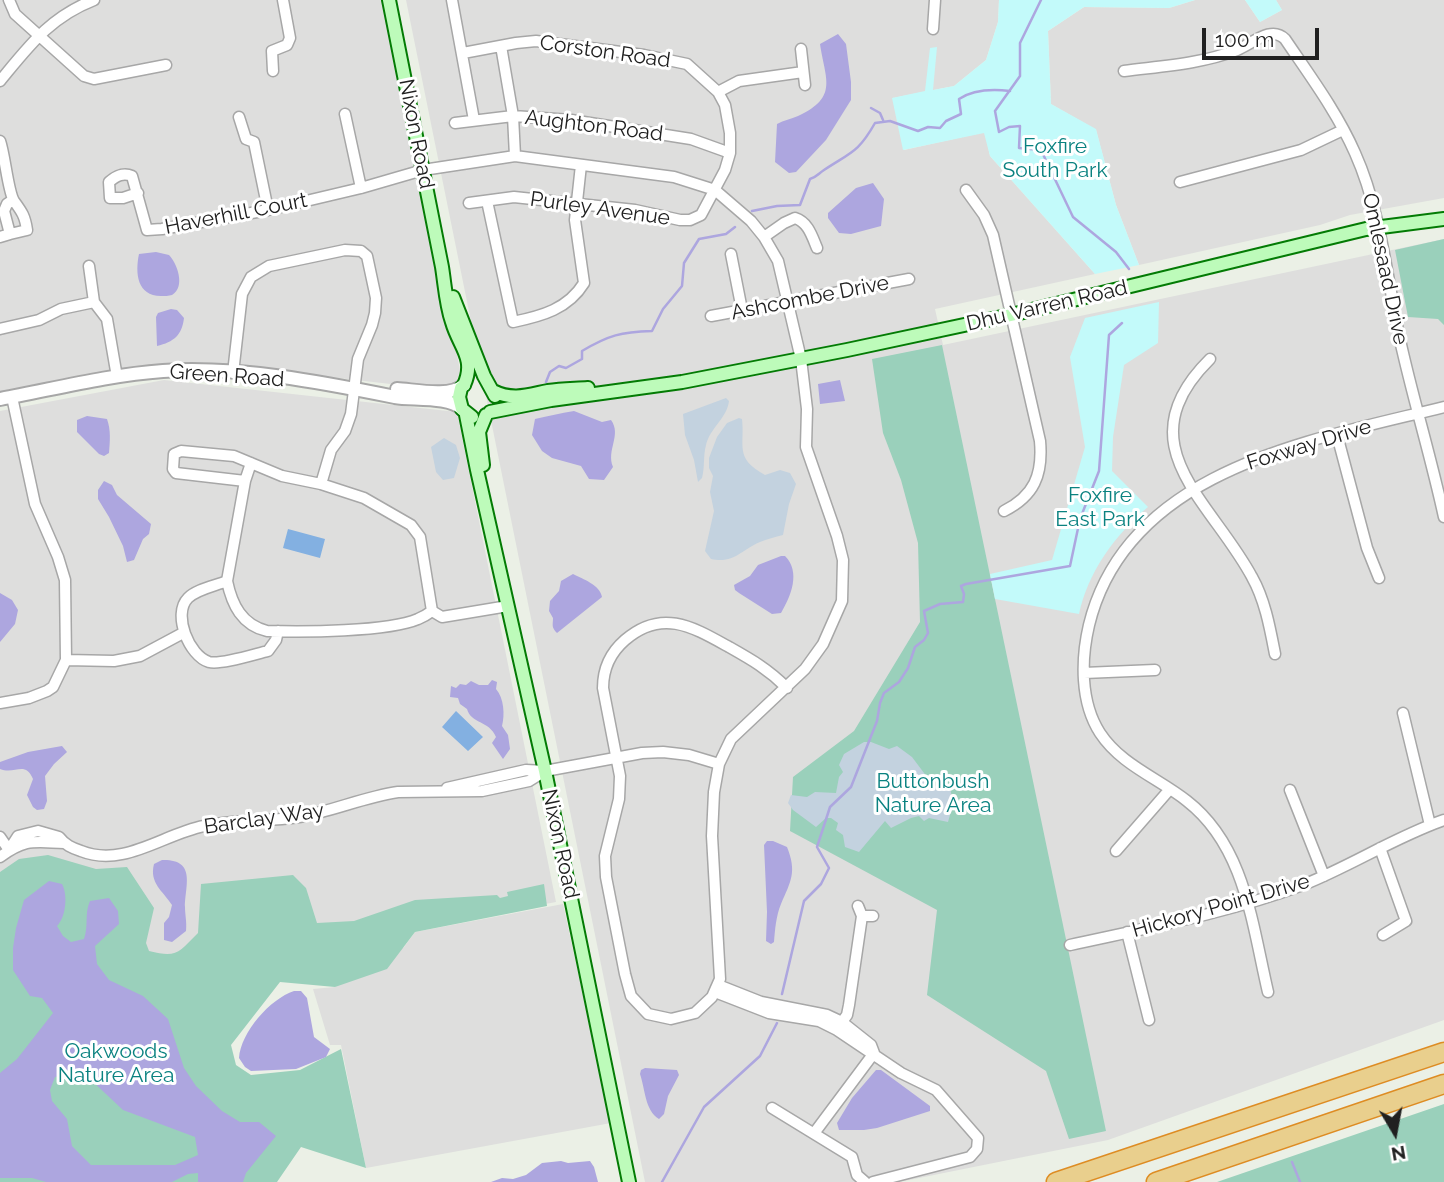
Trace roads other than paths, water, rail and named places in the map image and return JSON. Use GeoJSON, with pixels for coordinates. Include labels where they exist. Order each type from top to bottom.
{"type":"FeatureCollection","features":[{"type":"Feature","properties":{"kind":"highway"},"geometry":{"type":"LineString","coordinates":[[1056,1182],[1444,1052]]}},
{"type":"Feature","properties":{"kind":"highway"},"geometry":{"type":"LineString","coordinates":[[1156,1182],[1444,1084]]}},
{"type":"Feature","properties":{"kind":"main road","name":"Nixon Road"},"geometry":{"type":"LineString","coordinates":[[389,0],[452,323],[469,361],[469,373],[462,386]]}},
{"type":"Feature","properties":{"kind":"main road","name":"Dhu Varren Road"},"geometry":{"type":"LineString","coordinates":[[488,413],[682,382],[801,359],[1011,315],[1378,228],[1444,219]]}},
{"type":"Feature","properties":{"kind":"main road","name":"Nixon Road"},"geometry":{"type":"LineString","coordinates":[[442,267],[491,387]]}},
{"type":"Feature","properties":{"kind":"main road"},"geometry":{"type":"LineString","coordinates":[[476,381],[491,387],[494,401],[488,413],[474,417],[464,412],[459,397],[462,386],[476,381]]}},
{"type":"Feature","properties":{"kind":"main road","name":"Dhu Varren Road"},"geometry":{"type":"LineString","coordinates":[[491,387],[501,395],[519,398],[565,389],[648,386]]}},
{"type":"Feature","properties":{"kind":"main road","name":"Nixon Road"},"geometry":{"type":"LineString","coordinates":[[464,412],[545,771],[629,1182]]}},
{"type":"Feature","properties":{"kind":"main road","name":"Nixon Road"},"geometry":{"type":"LineString","coordinates":[[487,508],[479,432],[488,413]]}},
{"type":"Feature","properties":{"kind":"street"},"geometry":{"type":"LineString","coordinates":[[9,0],[15,14],[84,76],[94,79],[166,65]]}},
{"type":"Feature","properties":{"kind":"street"},"geometry":{"type":"LineString","coordinates":[[0,80],[39,34],[60,15],[94,0]]}},
{"type":"Feature","properties":{"kind":"street"},"geometry":{"type":"LineString","coordinates":[[273,71],[272,51],[288,45],[290,38],[283,0]]}},
{"type":"Feature","properties":{"kind":"street"},"geometry":{"type":"LineString","coordinates":[[452,0],[474,120]]}},
{"type":"Feature","properties":{"kind":"street"},"geometry":{"type":"LineString","coordinates":[[933,29],[935,0]]}},
{"type":"Feature","properties":{"kind":"street","name":"Omlesaad Drive"},"geometry":{"type":"LineString","coordinates":[[1124,71],[1207,60],[1235,51],[1271,33],[1280,34],[1285,39],[1343,130],[1359,164],[1378,228],[1399,335],[1444,517]]}},
{"type":"Feature","properties":{"kind":"street","name":"Corston Road"},"geometry":{"type":"LineString","coordinates":[[463,53],[536,41],[662,57],[687,64],[718,92]]}},
{"type":"Feature","properties":{"kind":"street"},"geometry":{"type":"LineString","coordinates":[[501,46],[513,116],[514,156]]}},
{"type":"Feature","properties":{"kind":"street"},"geometry":{"type":"LineString","coordinates":[[801,49],[805,86]]}},
{"type":"Feature","properties":{"kind":"street"},"geometry":{"type":"LineString","coordinates":[[787,688],[765,667],[697,629],[667,622],[651,624],[633,634],[619,645],[608,660],[604,673],[606,705],[617,759],[619,799],[605,856],[606,877],[631,996],[648,1014],[671,1019],[695,1013],[716,988],[719,961],[712,836],[714,792],[719,764],[731,739],[787,688],[805,669],[834,623],[842,601],[842,560],[837,536],[806,447],[807,409],[801,359],[778,261],[751,221],[715,190],[730,152],[725,105],[718,92],[739,81],[803,72]]}},
{"type":"Feature","properties":{"kind":"street"},"geometry":{"type":"LineString","coordinates":[[345,114],[361,188]]}},
{"type":"Feature","properties":{"kind":"street","name":"Aughton Road"},"geometry":{"type":"LineString","coordinates":[[455,123],[513,116],[571,120],[691,139],[730,152]]}},
{"type":"Feature","properties":{"kind":"street"},"geometry":{"type":"LineString","coordinates":[[239,117],[246,139],[254,142],[268,210]]}},
{"type":"Feature","properties":{"kind":"street"},"geometry":{"type":"LineString","coordinates":[[1180,182],[1301,150],[1343,130]]}},
{"type":"Feature","properties":{"kind":"street"},"geometry":{"type":"LineString","coordinates":[[1,148],[4,173],[13,200],[22,211],[27,230],[5,236],[4,211],[7,204],[13,200]]}},
{"type":"Feature","properties":{"kind":"street","name":"Haverhill Court"},"geometry":{"type":"LineString","coordinates":[[138,193],[147,230],[268,210],[423,170],[514,156],[674,177],[715,190]]}},
{"type":"Feature","properties":{"kind":"street"},"geometry":{"type":"LineString","coordinates":[[487,201],[513,321],[551,312],[570,301],[584,283],[575,220],[581,164]]}},
{"type":"Feature","properties":{"kind":"street","name":"Purley Avenue"},"geometry":{"type":"LineString","coordinates":[[469,203],[513,197],[635,210],[690,220],[701,215],[715,190]]}},
{"type":"Feature","properties":{"kind":"street"},"geometry":{"type":"LineString","coordinates":[[966,190],[990,228],[1037,425],[1040,459],[1035,481],[1028,495],[1003,511]]}},
{"type":"Feature","properties":{"kind":"street"},"geometry":{"type":"LineString","coordinates":[[764,237],[795,218],[807,226],[817,248]]}},
{"type":"Feature","properties":{"kind":"street"},"geometry":{"type":"LineString","coordinates":[[233,373],[242,294],[251,277],[269,266],[353,249],[361,251],[370,263],[376,298],[372,325],[358,359],[351,414],[345,431],[331,450],[321,484]]}},
{"type":"Feature","properties":{"kind":"street"},"geometry":{"type":"LineString","coordinates":[[731,254],[742,310]]}},
{"type":"Feature","properties":{"kind":"street"},"geometry":{"type":"LineString","coordinates":[[89,266],[94,302],[107,319],[117,377]]}},
{"type":"Feature","properties":{"kind":"street","name":"Ashcombe Drive"},"geometry":{"type":"LineString","coordinates":[[711,316],[909,279]]}},
{"type":"Feature","properties":{"kind":"street"},"geometry":{"type":"LineString","coordinates":[[0,329],[39,320],[61,309],[94,302]]}},
{"type":"Feature","properties":{"kind":"street"},"geometry":{"type":"LineString","coordinates":[[1210,359],[1196,373],[1176,408],[1173,425],[1175,454],[1194,490],[1253,579],[1265,611],[1275,654]]}},
{"type":"Feature","properties":{"kind":"street","name":"Green Road"},"geometry":{"type":"LineString","coordinates":[[6,398],[117,377],[192,370],[354,388],[397,397],[445,402],[458,405],[464,412]]}},
{"type":"Feature","properties":{"kind":"street","name":"Green Road"},"geometry":{"type":"LineString","coordinates":[[372,391],[445,391],[462,386]]}},
{"type":"Feature","properties":{"kind":"street"},"geometry":{"type":"LineString","coordinates":[[0,703],[29,698],[47,691],[52,687],[66,660],[65,580],[35,504],[6,398]]}},
{"type":"Feature","properties":{"kind":"street","name":"Foxway Drive"},"geometry":{"type":"LineString","coordinates":[[1268,992],[1247,903],[1236,866],[1222,837],[1197,809],[1127,762],[1103,739],[1090,712],[1084,673],[1084,650],[1091,616],[1112,567],[1129,544],[1170,505],[1194,490],[1242,464],[1274,451],[1444,407]]}},
{"type":"Feature","properties":{"kind":"street"},"geometry":{"type":"LineString","coordinates":[[1337,435],[1367,548],[1379,578]]}},
{"type":"Feature","properties":{"kind":"street"},"geometry":{"type":"LineString","coordinates":[[245,481],[176,473],[173,469],[174,454],[181,451],[234,456],[282,476],[321,484],[363,498],[411,525],[420,537],[432,611],[442,617],[508,606]]}},
{"type":"Feature","properties":{"kind":"street"},"geometry":{"type":"LineString","coordinates":[[251,463],[245,481],[228,581],[234,604],[246,621],[255,628],[278,631],[386,626],[417,620],[432,611]]}},
{"type":"Feature","properties":{"kind":"street"},"geometry":{"type":"LineString","coordinates":[[228,581],[193,594],[185,601],[183,633],[201,656],[209,662],[268,652],[278,631]]}},
{"type":"Feature","properties":{"kind":"street"},"geometry":{"type":"LineString","coordinates":[[66,660],[114,661],[140,656],[183,633]]}},
{"type":"Feature","properties":{"kind":"street"},"geometry":{"type":"LineString","coordinates":[[1084,673],[1155,670]]}},
{"type":"Feature","properties":{"kind":"street"},"geometry":{"type":"LineString","coordinates":[[1403,713],[1430,825]]}},
{"type":"Feature","properties":{"kind":"street","name":"Barclay Way"},"geometry":{"type":"LineString","coordinates":[[0,857],[18,845],[33,841],[64,843],[95,856],[118,855],[205,826],[299,817],[326,812],[384,794],[404,791],[427,793],[526,770],[545,771],[642,753],[689,755],[719,764]]}},
{"type":"Feature","properties":{"kind":"street"},"geometry":{"type":"LineString","coordinates":[[1116,851],[1170,789]]}},
{"type":"Feature","properties":{"kind":"street"},"geometry":{"type":"LineString","coordinates":[[1290,790],[1324,876]]}},
{"type":"Feature","properties":{"kind":"street","name":"Hickory Point Drive"},"geometry":{"type":"LineString","coordinates":[[1070,945],[1247,903],[1324,876],[1444,820]]}},
{"type":"Feature","properties":{"kind":"street"},"geometry":{"type":"LineString","coordinates":[[0,837],[9,850]]}},
{"type":"Feature","properties":{"kind":"street"},"geometry":{"type":"LineString","coordinates":[[1380,848],[1406,921],[1383,935]]}},
{"type":"Feature","properties":{"kind":"street"},"geometry":{"type":"LineString","coordinates":[[840,1026],[849,1005],[864,913]]}},
{"type":"Feature","properties":{"kind":"street"},"geometry":{"type":"LineString","coordinates":[[1127,932],[1149,1020]]}},
{"type":"Feature","properties":{"kind":"street"},"geometry":{"type":"LineString","coordinates":[[716,988],[759,1005],[840,1026],[865,1050],[874,1053],[901,1073],[936,1090],[978,1138],[977,1149],[970,1157],[873,1182]]}},
{"type":"Feature","properties":{"kind":"street"},"geometry":{"type":"LineString","coordinates":[[815,1132],[874,1053]]}},
{"type":"Feature","properties":{"kind":"street"},"geometry":{"type":"LineString","coordinates":[[772,1108],[852,1157],[857,1175],[865,1182]]}},
{"type":"Feature","properties":{"kind":"waterway"},"geometry":{"type":"LineString","coordinates":[[1041,0],[1020,43],[1020,76],[995,111],[999,132],[1020,126],[1019,148],[1041,150],[1073,217],[1116,252],[1129,269]]}},
{"type":"Feature","properties":{"kind":"waterway"},"geometry":{"type":"LineString","coordinates":[[752,211],[800,205],[810,179],[853,151],[875,123],[890,121],[918,131],[928,127],[940,128],[946,121],[961,114],[959,99],[984,90],[1010,91]]}},
{"type":"Feature","properties":{"kind":"waterway"},"geometry":{"type":"LineString","coordinates":[[871,108],[880,113],[883,120]]}},
{"type":"Feature","properties":{"kind":"waterway"},"geometry":{"type":"LineString","coordinates":[[546,382],[550,372],[559,366],[566,368],[582,359],[582,351],[600,341],[615,335],[652,331],[663,309],[682,286],[684,263],[699,239],[726,234],[735,227]]}},
{"type":"Feature","properties":{"kind":"waterway"},"geometry":{"type":"LineString","coordinates":[[782,994],[804,901],[821,884],[829,868],[817,847],[830,807],[851,787],[877,721],[884,693],[899,682],[908,668],[915,647],[928,633],[924,611],[940,604],[963,602],[961,586],[966,584],[1070,566],[1080,519],[1099,471],[1109,335],[1122,323]]}},
{"type":"Feature","properties":{"kind":"waterway"},"geometry":{"type":"LineString","coordinates":[[662,1182],[704,1107],[760,1056],[777,1023]]}},
{"type":"Feature","properties":{"kind":"waterway"},"geometry":{"type":"LineString","coordinates":[[1292,1162],[1300,1182]]}},
{"type":"Feature","properties":{"kind":"park label","name":"Foxfire South Park"},"geometry":{"type":"Point","coordinates":[1055,159]}},
{"type":"Feature","properties":{"kind":"park label","name":"Foxfire East Park"},"geometry":{"type":"Point","coordinates":[1100,508]}},
{"type":"Feature","properties":{"kind":"park label","name":"Buttonbush Nature Area"},"geometry":{"type":"Point","coordinates":[933,794]}},
{"type":"Feature","properties":{"kind":"park label","name":"Oakwoods Nature Area"},"geometry":{"type":"Point","coordinates":[116,1064]}}]}
